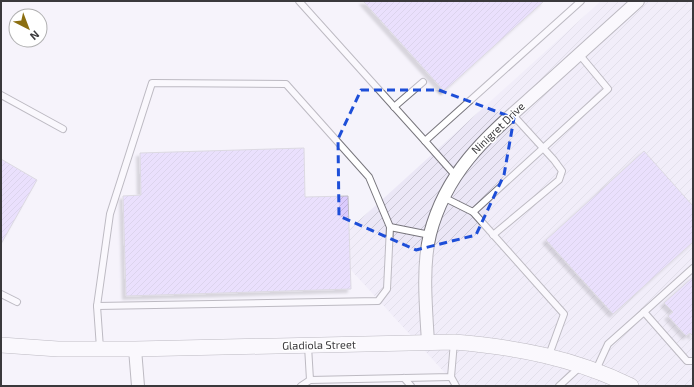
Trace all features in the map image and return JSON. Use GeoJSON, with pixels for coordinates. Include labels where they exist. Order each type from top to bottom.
{"type":"FeatureCollection","features":[{"type":"Feature","properties":{"kind":"street","name":"Ninigret Drive"},"geometry":{"type":"LineString","coordinates":[[428,342],[426,253],[430,235],[443,197],[455,175],[481,142],[638,1]]}},
{"type":"Feature","properties":{"kind":"street","name":"Gladiola Street"},"geometry":{"type":"LineString","coordinates":[[1,345],[58,349],[135,350],[454,342],[492,345],[549,355],[596,370],[631,386]]}},
{"type":"Feature","properties":{"kind":"street"},"geometry":{"type":"LineString","coordinates":[[135,350],[138,386]]}},
{"type":"Feature","properties":{"kind":"lane"},"geometry":{"type":"LineString","coordinates":[[299,1],[455,175]]}},
{"type":"Feature","properties":{"kind":"lane"},"geometry":{"type":"LineString","coordinates":[[425,141],[581,1]]}},
{"type":"Feature","properties":{"kind":"lane"},"geometry":{"type":"LineString","coordinates":[[473,212],[608,90],[579,54]]}},
{"type":"Feature","properties":{"kind":"lane"},"geometry":{"type":"LineString","coordinates":[[394,107],[423,82]]}},
{"type":"Feature","properties":{"kind":"lane"},"geometry":{"type":"LineString","coordinates":[[97,306],[378,302],[387,289],[390,227],[369,177],[286,84],[152,83],[110,214],[97,306],[100,349]]}},
{"type":"Feature","properties":{"kind":"lane"},"geometry":{"type":"LineString","coordinates":[[1,95],[62,129]]}},
{"type":"Feature","properties":{"kind":"lane"},"geometry":{"type":"LineString","coordinates":[[493,235],[559,180],[562,171],[512,114]]}},
{"type":"Feature","properties":{"kind":"lane"},"geometry":{"type":"LineString","coordinates":[[443,197],[473,212],[564,314],[549,355]]}},
{"type":"Feature","properties":{"kind":"lane"},"geometry":{"type":"LineString","coordinates":[[390,227],[430,235]]}},
{"type":"Feature","properties":{"kind":"lane"},"geometry":{"type":"LineString","coordinates":[[596,370],[608,344],[693,268]]}},
{"type":"Feature","properties":{"kind":"lane"},"geometry":{"type":"LineString","coordinates":[[1,294],[17,302]]}},
{"type":"Feature","properties":{"kind":"lane"},"geometry":{"type":"LineString","coordinates":[[644,312],[688,360],[693,362]]}},
{"type":"Feature","properties":{"kind":"lane"},"geometry":{"type":"LineString","coordinates":[[454,342],[451,377],[456,386]]}},
{"type":"Feature","properties":{"kind":"lane"},"geometry":{"type":"LineString","coordinates":[[308,345],[310,380]]}},
{"type":"Feature","properties":{"kind":"lane"},"geometry":{"type":"LineString","coordinates":[[559,386],[582,365]]}},
{"type":"Feature","properties":{"kind":"lane"},"geometry":{"type":"LineString","coordinates":[[302,386],[310,380],[451,377]]}},
{"type":"Feature","properties":{"kind":"lane"},"geometry":{"type":"LineString","coordinates":[[404,378],[411,386]]}},
{"type":"Feature","properties":{"kind":"highlighted area"},"geometry":{"type":"Polygon","coordinates":[[[361,90],[439,90],[514,118],[504,175],[476,235],[416,250],[339,216],[338,139],[361,90]]]}},
{"type":"Feature","properties":{"kind":"shaded area"},"geometry":{"type":"Polygon","coordinates":[[[601,1],[693,1],[693,386],[457,386],[330,247],[601,1]]]}},
{"type":"Feature","properties":{"kind":"building"},"geometry":{"type":"Polygon","coordinates":[[[363,1],[544,1],[444,91],[363,1]]]}},
{"type":"Feature","properties":{"kind":"building"},"geometry":{"type":"Polygon","coordinates":[[[304,148],[305,197],[348,196],[351,289],[126,296],[123,196],[141,195],[140,153],[304,148]]]}},
{"type":"Feature","properties":{"kind":"building"},"geometry":{"type":"Polygon","coordinates":[[[644,151],[693,206],[693,242],[613,314],[546,240],[644,151]]]}},
{"type":"Feature","properties":{"kind":"building"},"geometry":{"type":"Polygon","coordinates":[[[1,159],[37,180],[1,244],[1,159]]]}},
{"type":"Feature","properties":{"kind":"building"},"geometry":{"type":"Polygon","coordinates":[[[693,277],[693,336],[690,333],[686,336],[668,316],[673,312],[664,303],[693,277]]]}}]}
